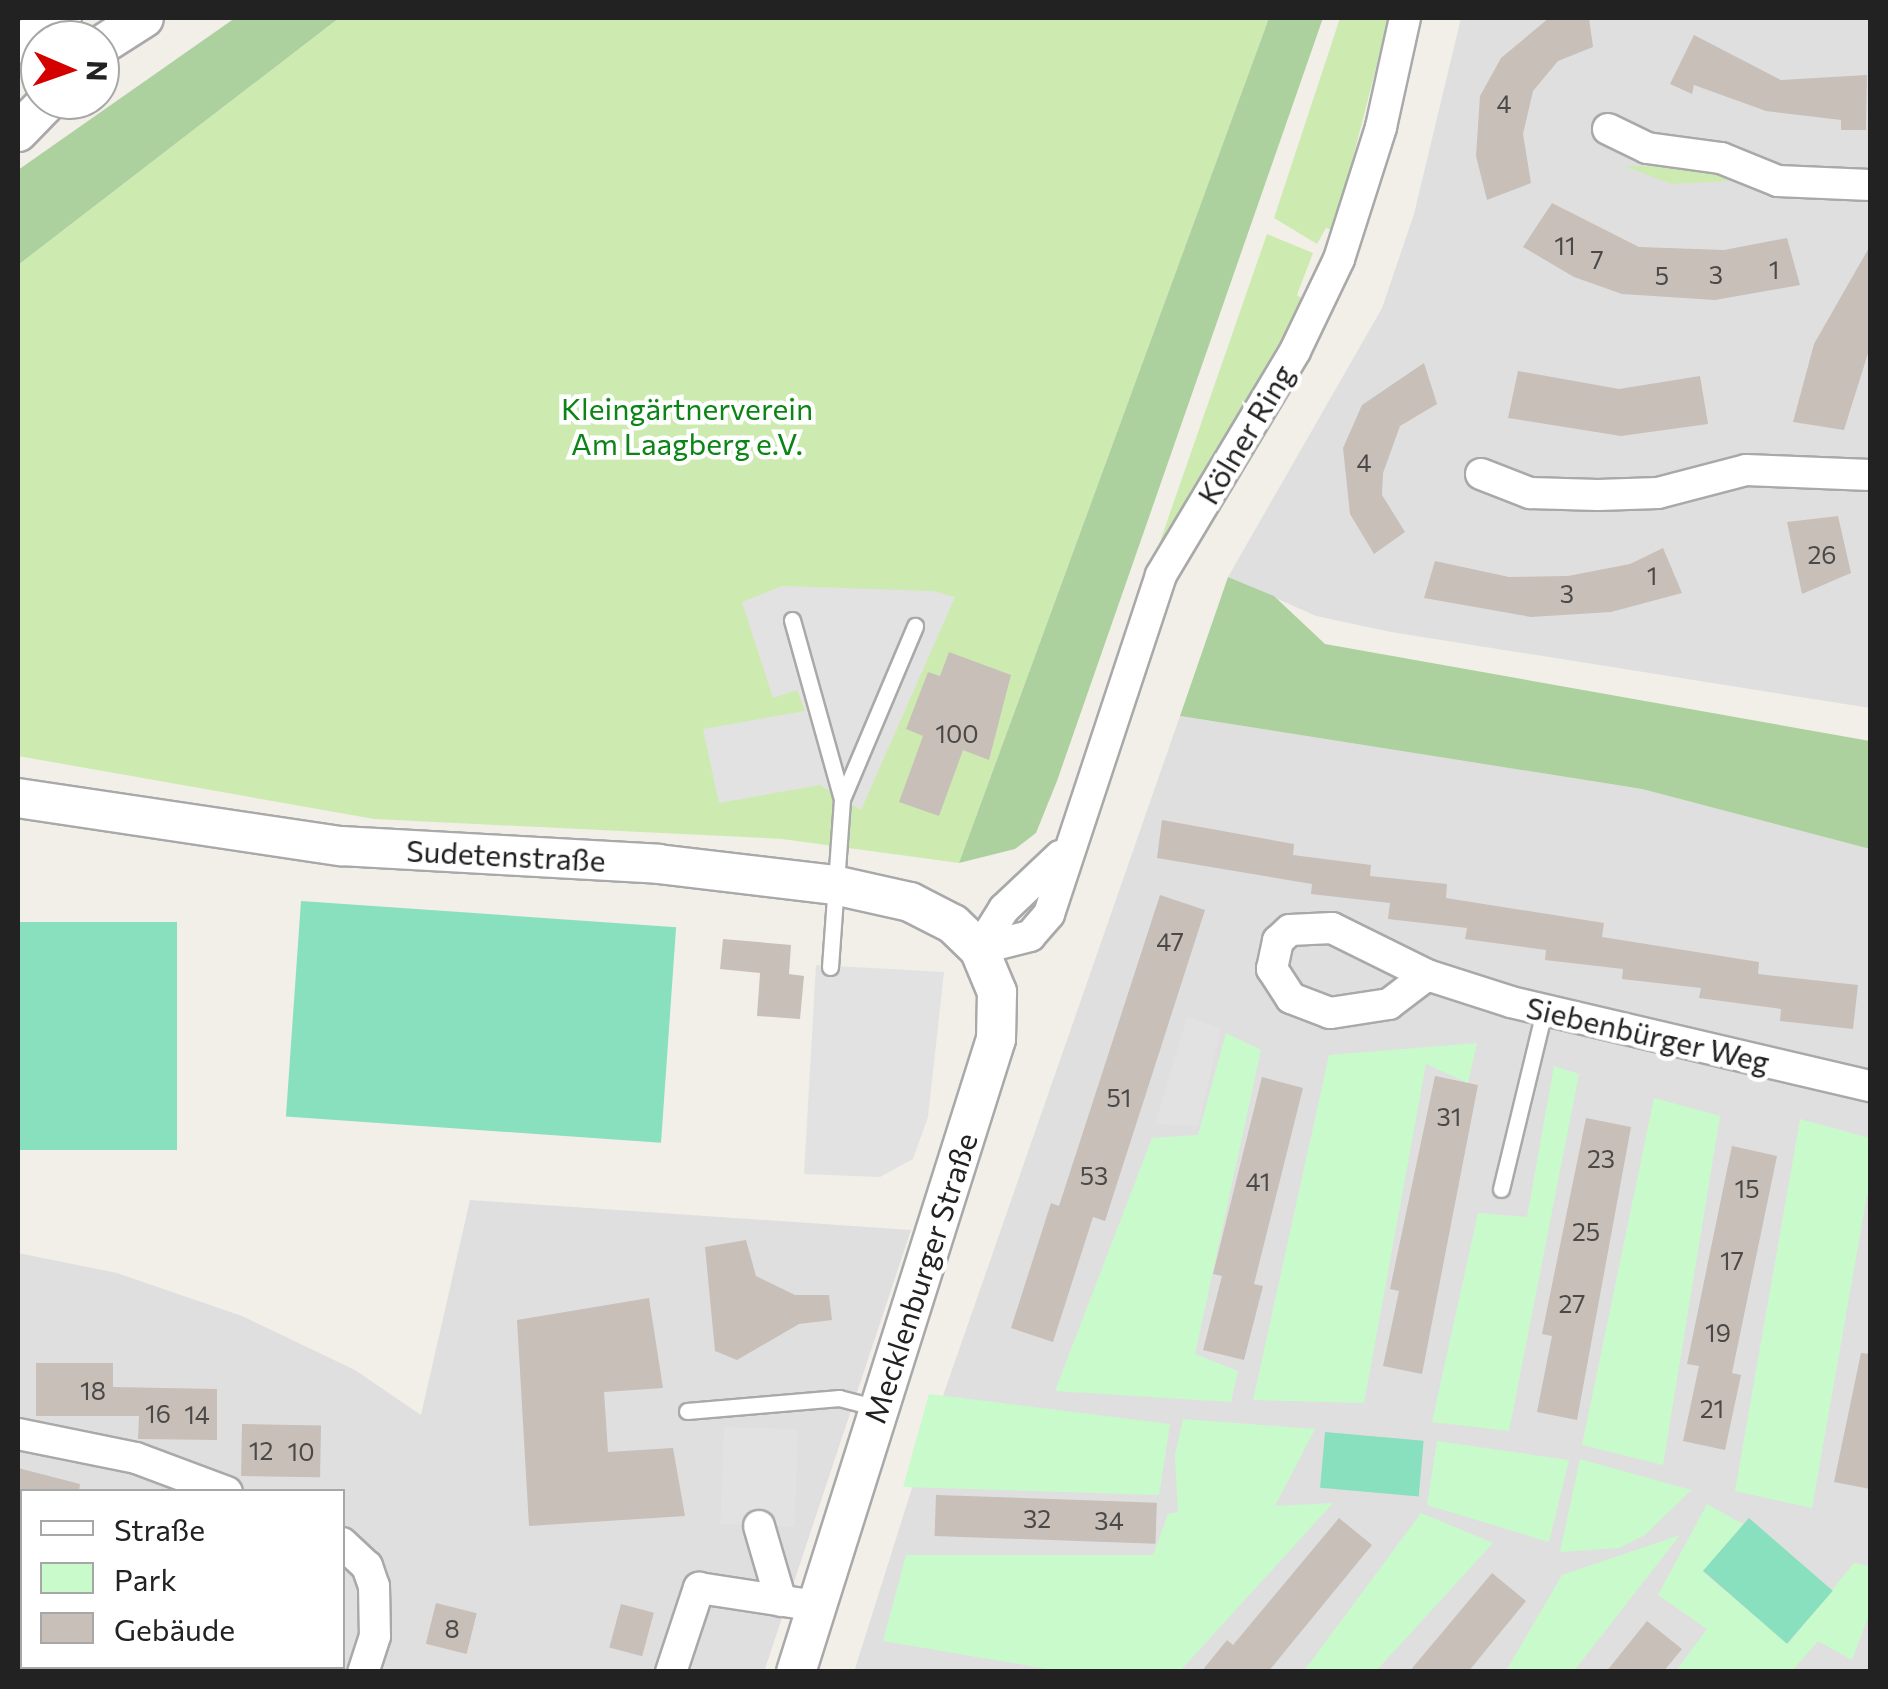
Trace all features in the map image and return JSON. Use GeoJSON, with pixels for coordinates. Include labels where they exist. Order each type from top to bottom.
{"type":"FeatureCollection","features":[{"type":"Feature","properties":{"kind":"street"},"geometry":{"type":"LineString","coordinates":[[18,44],[62,18]]}},
{"type":"Feature","properties":{"kind":"street"},"geometry":{"type":"LineString","coordinates":[[120,34],[144,18]]}},
{"type":"Feature","properties":{"kind":"street","name":"Kölner Ring"},"geometry":{"type":"LineString","coordinates":[[979,949],[1004,909],[1068,845],[1161,575],[1296,351],[1334,271],[1361,197],[1405,18]]}},
{"type":"Feature","properties":{"kind":"street"},"geometry":{"type":"LineString","coordinates":[[1608,129],[1647,148],[1721,158],[1778,181],[1870,185]]}},
{"type":"Feature","properties":{"kind":"street"},"geometry":{"type":"LineString","coordinates":[[1481,474],[1530,492],[1598,495],[1658,493],[1746,470],[1870,475]]}},
{"type":"Feature","properties":{"kind":"street","name":"Sudetenstraße"},"geometry":{"type":"LineString","coordinates":[[18,798],[341,846],[658,864],[834,885],[910,902],[953,924],[979,949]]}},
{"type":"Feature","properties":{"kind":"street","name":"Siebenbürger Weg"},"geometry":{"type":"LineString","coordinates":[[1427,974],[1388,1004],[1330,1012],[1291,998],[1272,969],[1278,941],[1310,926],[1332,928],[1427,974],[1544,1011],[1870,1086]]}},
{"type":"Feature","properties":{"kind":"street","name":"Mecklenburger Straße"},"geometry":{"type":"LineString","coordinates":[[796,1672],[799,1604],[878,1408],[996,1038],[997,992],[979,949]]}},
{"type":"Feature","properties":{"kind":"street"},"geometry":{"type":"LineString","coordinates":[[18,1434],[136,1458],[219,1489]]}},
{"type":"Feature","properties":{"kind":"street"},"geometry":{"type":"LineString","coordinates":[[759,1526],[799,1604]]}},
{"type":"Feature","properties":{"kind":"street"},"geometry":{"type":"LineString","coordinates":[[345,1546],[367,1566],[374,1586],[375,1636],[363,1672]]}},
{"type":"Feature","properties":{"kind":"street"},"geometry":{"type":"LineString","coordinates":[[671,1672],[699,1588],[799,1604]]}},
{"type":"Feature","properties":{"kind":"lane"},"geometry":{"type":"LineString","coordinates":[[792,620],[842,799]]}},
{"type":"Feature","properties":{"kind":"lane"},"geometry":{"type":"LineString","coordinates":[[830,968],[842,799],[915,626]]}},
{"type":"Feature","properties":{"kind":"lane"},"geometry":{"type":"LineString","coordinates":[[1501,1189],[1544,1011]]}},
{"type":"Feature","properties":{"kind":"lane"},"geometry":{"type":"LineString","coordinates":[[687,1412],[839,1398],[878,1408]]}},
{"type":"Feature","properties":{"kind":"shaded area"},"geometry":{"type":"Polygon","coordinates":[[[1461,18],[1870,18],[1870,708],[1391,632],[1316,616],[1228,577],[1382,308],[1414,214],[1461,18]]]}},
{"type":"Feature","properties":{"kind":"shaded area"},"geometry":{"type":"Polygon","coordinates":[[[782,586],[933,591],[955,597],[861,810],[820,785],[719,803],[703,729],[805,711],[797,690],[773,698],[742,602],[782,586]]]}},
{"type":"Feature","properties":{"kind":"shaded area"},"geometry":{"type":"Polygon","coordinates":[[[1180,716],[1642,789],[1870,849],[1870,1671],[854,1672],[923,1453],[1180,716]]]}},
{"type":"Feature","properties":{"kind":"shaded area"},"geometry":{"type":"Polygon","coordinates":[[[816,965],[944,972],[928,1117],[913,1159],[880,1177],[804,1174],[816,965]]]}},
{"type":"Feature","properties":{"kind":"shaded area"},"geometry":{"type":"Polygon","coordinates":[[[1187,1017],[1221,1028],[1198,1126],[1155,1124],[1187,1017]]]}},
{"type":"Feature","properties":{"kind":"shaded area"},"geometry":{"type":"Polygon","coordinates":[[[470,1200],[911,1230],[764,1672],[18,1671],[18,1253],[117,1273],[242,1316],[355,1370],[421,1415],[470,1200]]]}},
{"type":"Feature","properties":{"kind":"shaded area"},"geometry":{"type":"Polygon","coordinates":[[[724,1427],[798,1430],[795,1527],[721,1524],[724,1427]]]}},
{"type":"Feature","properties":{"kind":"green space"},"geometry":{"type":"Polygon","coordinates":[[[235,18],[339,18],[18,265],[18,170],[89,120],[120,120],[120,99],[235,18]]]}},
{"type":"Feature","properties":{"kind":"green space","name":"Kleingärtnerverein Am Laagberg e.V."},"geometry":{"type":"Polygon","coordinates":[[[339,18],[1269,18],[959,863],[782,839],[374,819],[18,756],[18,265],[339,18]]]}},
{"type":"Feature","properties":{"kind":"green space"},"geometry":{"type":"Polygon","coordinates":[[[1269,18],[1323,18],[1057,781],[1036,833],[1015,849],[959,863],[1269,18]]]}},
{"type":"Feature","properties":{"kind":"green space"},"geometry":{"type":"Polygon","coordinates":[[[1340,18],[1389,18],[1334,231],[1326,228],[1317,244],[1274,218],[1340,18]]]}},
{"type":"Feature","properties":{"kind":"green space"},"geometry":{"type":"Polygon","coordinates":[[[1624,166],[1699,166],[1746,180],[1672,184],[1624,166]]]}},
{"type":"Feature","properties":{"kind":"green space"},"geometry":{"type":"Polygon","coordinates":[[[1267,234],[1313,253],[1297,295],[1304,300],[1155,556],[1267,234]]]}},
{"type":"Feature","properties":{"kind":"green space"},"geometry":{"type":"Polygon","coordinates":[[[1228,577],[1274,596],[1325,644],[1870,741],[1870,849],[1642,789],[1180,716],[1228,577]]]}},
{"type":"Feature","properties":{"kind":"green space"},"geometry":{"type":"Polygon","coordinates":[[[301,901],[676,927],[661,1143],[286,1116],[301,901]]]}},
{"type":"Feature","properties":{"kind":"green space"},"geometry":{"type":"Polygon","coordinates":[[[18,922],[177,922],[177,1150],[18,1150],[18,922]]]}},
{"type":"Feature","properties":{"kind":"green space"},"geometry":{"type":"Polygon","coordinates":[[[1226,1033],[1261,1050],[1195,1354],[1238,1371],[1231,1402],[1055,1391],[1152,1138],[1198,1135],[1226,1033]]]}},
{"type":"Feature","properties":{"kind":"green space"},"geometry":{"type":"Polygon","coordinates":[[[1477,1043],[1468,1083],[1426,1064],[1364,1403],[1253,1400],[1329,1055],[1477,1043]]]}},
{"type":"Feature","properties":{"kind":"green space"},"geometry":{"type":"Polygon","coordinates":[[[1554,1066],[1579,1074],[1509,1431],[1432,1422],[1478,1213],[1527,1217],[1554,1066]]]}},
{"type":"Feature","properties":{"kind":"green space"},"geometry":{"type":"Polygon","coordinates":[[[1654,1098],[1720,1116],[1663,1465],[1582,1445],[1654,1098]]]}},
{"type":"Feature","properties":{"kind":"green space"},"geometry":{"type":"Polygon","coordinates":[[[1800,1119],[1870,1138],[1870,1178],[1812,1508],[1735,1491],[1800,1119]]]}},
{"type":"Feature","properties":{"kind":"green space"},"geometry":{"type":"Polygon","coordinates":[[[929,1394],[1170,1424],[1159,1495],[903,1487],[929,1394]]]}},
{"type":"Feature","properties":{"kind":"green space"},"geometry":{"type":"Polygon","coordinates":[[[1183,1419],[1315,1429],[1275,1506],[1333,1503],[1180,1671],[1059,1671],[883,1641],[906,1555],[1153,1555],[1168,1514],[1178,1512],[1175,1455],[1183,1419]]]}},
{"type":"Feature","properties":{"kind":"green space"},"geometry":{"type":"Polygon","coordinates":[[[1325,1432],[1424,1441],[1419,1496],[1320,1488],[1325,1432]]]}},
{"type":"Feature","properties":{"kind":"green space"},"geometry":{"type":"Polygon","coordinates":[[[1437,1441],[1569,1460],[1549,1542],[1427,1505],[1437,1441]]]}},
{"type":"Feature","properties":{"kind":"green space"},"geometry":{"type":"Polygon","coordinates":[[[1580,1459],[1691,1490],[1645,1535],[1619,1548],[1560,1552],[1580,1459]]]}},
{"type":"Feature","properties":{"kind":"green space"},"geometry":{"type":"Polygon","coordinates":[[[1707,1504],[1743,1524],[1703,1572],[1788,1644],[1854,1563],[1870,1566],[1870,1612],[1852,1660],[1818,1641],[1792,1671],[1676,1671],[1707,1629],[1658,1595],[1707,1504]]]}},
{"type":"Feature","properties":{"kind":"green space"},"geometry":{"type":"Polygon","coordinates":[[[1421,1513],[1493,1543],[1376,1671],[1304,1671],[1421,1513]]]}},
{"type":"Feature","properties":{"kind":"green space"},"geometry":{"type":"Polygon","coordinates":[[[1749,1518],[1833,1591],[1787,1644],[1703,1571],[1749,1518]]]}},
{"type":"Feature","properties":{"kind":"green space"},"geometry":{"type":"Polygon","coordinates":[[[1680,1535],[1574,1671],[1506,1671],[1562,1575],[1680,1535]]]}},
{"type":"Feature","properties":{"kind":"building"},"geometry":{"type":"Polygon","coordinates":[[[1549,18],[1589,18],[1593,47],[1558,61],[1533,91],[1523,134],[1531,183],[1487,200],[1476,156],[1480,96],[1501,58],[1549,18]]]}},
{"type":"Feature","properties":{"kind":"building"},"geometry":{"type":"Polygon","coordinates":[[[1694,35],[1781,80],[1867,75],[1866,130],[1841,130],[1841,120],[1766,111],[1694,85],[1692,94],[1670,84],[1694,35]]]}},
{"type":"Feature","properties":{"kind":"building"},"geometry":{"type":"Polygon","coordinates":[[[1552,203],[1639,247],[1724,250],[1787,238],[1800,285],[1715,300],[1622,294],[1574,277],[1523,247],[1552,203]]]}},
{"type":"Feature","properties":{"kind":"building"},"geometry":{"type":"Polygon","coordinates":[[[1870,246],[1870,347],[1844,430],[1793,422],[1814,344],[1870,246]]]}},
{"type":"Feature","properties":{"kind":"building"},"geometry":{"type":"Polygon","coordinates":[[[1424,363],[1437,404],[1400,426],[1383,473],[1382,495],[1405,532],[1374,554],[1350,514],[1343,448],[1362,405],[1424,363]]]}},
{"type":"Feature","properties":{"kind":"building"},"geometry":{"type":"Polygon","coordinates":[[[1518,371],[1619,389],[1700,376],[1708,424],[1621,436],[1508,418],[1518,371]]]}},
{"type":"Feature","properties":{"kind":"building"},"geometry":{"type":"Polygon","coordinates":[[[1838,516],[1851,573],[1802,594],[1787,522],[1838,516]]]}},
{"type":"Feature","properties":{"kind":"building"},"geometry":{"type":"Polygon","coordinates":[[[1663,548],[1682,593],[1611,612],[1531,617],[1424,598],[1435,561],[1509,577],[1568,576],[1630,564],[1663,548]]]}},
{"type":"Feature","properties":{"kind":"building"},"geometry":{"type":"Polygon","coordinates":[[[949,652],[1011,675],[989,760],[963,750],[939,816],[899,802],[923,736],[906,729],[928,672],[940,676],[949,652]]]}},
{"type":"Feature","properties":{"kind":"building"},"geometry":{"type":"Polygon","coordinates":[[[1162,820],[1294,844],[1293,855],[1371,865],[1370,876],[1447,884],[1446,898],[1604,923],[1602,937],[1759,962],[1758,974],[1858,985],[1853,1029],[1780,1021],[1781,1009],[1699,998],[1701,988],[1622,979],[1623,969],[1545,960],[1546,950],[1465,939],[1467,928],[1388,919],[1390,903],[1311,894],[1312,884],[1157,858],[1162,820]]]}},
{"type":"Feature","properties":{"kind":"building"},"geometry":{"type":"Polygon","coordinates":[[[1160,895],[1205,910],[1105,1221],[1093,1217],[1053,1342],[1011,1328],[1051,1203],[1059,1206],[1160,895]]]}},
{"type":"Feature","properties":{"kind":"building"},"geometry":{"type":"Polygon","coordinates":[[[723,939],[791,945],[789,974],[804,976],[800,1019],[757,1016],[760,973],[720,969],[723,939]]]}},
{"type":"Feature","properties":{"kind":"building"},"geometry":{"type":"Polygon","coordinates":[[[1435,1076],[1478,1085],[1422,1374],[1383,1366],[1399,1291],[1390,1289],[1435,1076]]]}},
{"type":"Feature","properties":{"kind":"building"},"geometry":{"type":"Polygon","coordinates":[[[1262,1077],[1303,1088],[1254,1284],[1263,1286],[1244,1360],[1203,1350],[1222,1276],[1213,1274],[1262,1077]]]}},
{"type":"Feature","properties":{"kind":"building"},"geometry":{"type":"Polygon","coordinates":[[[1586,1118],[1631,1127],[1577,1420],[1537,1412],[1552,1336],[1542,1334],[1586,1118]]]}},
{"type":"Feature","properties":{"kind":"building"},"geometry":{"type":"Polygon","coordinates":[[[1732,1146],[1777,1156],[1732,1373],[1741,1375],[1725,1450],[1683,1441],[1699,1366],[1687,1364],[1732,1146]]]}},
{"type":"Feature","properties":{"kind":"building"},"geometry":{"type":"Polygon","coordinates":[[[746,1240],[756,1276],[795,1295],[829,1295],[832,1320],[799,1324],[737,1360],[715,1351],[705,1247],[746,1240]]]}},
{"type":"Feature","properties":{"kind":"building"},"geometry":{"type":"Polygon","coordinates":[[[649,1298],[663,1388],[604,1392],[608,1452],[673,1448],[685,1516],[529,1526],[517,1320],[649,1298]]]}},
{"type":"Feature","properties":{"kind":"building"},"geometry":{"type":"Polygon","coordinates":[[[1861,1353],[1870,1354],[1870,1489],[1834,1482],[1861,1353]]]}},
{"type":"Feature","properties":{"kind":"building"},"geometry":{"type":"Polygon","coordinates":[[[36,1363],[113,1363],[113,1387],[217,1389],[217,1440],[138,1439],[139,1416],[36,1416],[36,1363]]]}},
{"type":"Feature","properties":{"kind":"building"},"geometry":{"type":"Polygon","coordinates":[[[242,1424],[321,1425],[320,1477],[241,1476],[242,1424]]]}},
{"type":"Feature","properties":{"kind":"building"},"geometry":{"type":"Polygon","coordinates":[[[18,1468],[80,1484],[79,1489],[18,1492],[18,1468]]]}},
{"type":"Feature","properties":{"kind":"building"},"geometry":{"type":"Polygon","coordinates":[[[936,1495],[1157,1503],[1155,1544],[935,1536],[936,1495]]]}},
{"type":"Feature","properties":{"kind":"building"},"geometry":{"type":"Polygon","coordinates":[[[1339,1518],[1372,1545],[1268,1672],[1201,1672],[1227,1640],[1233,1645],[1339,1518]]]}},
{"type":"Feature","properties":{"kind":"building"},"geometry":{"type":"Polygon","coordinates":[[[1492,1573],[1526,1601],[1468,1672],[1409,1672],[1492,1573]]]}},
{"type":"Feature","properties":{"kind":"building"},"geometry":{"type":"Polygon","coordinates":[[[436,1603],[477,1613],[467,1654],[426,1644],[436,1603]]]}},
{"type":"Feature","properties":{"kind":"building"},"geometry":{"type":"Polygon","coordinates":[[[621,1604],[654,1613],[642,1656],[609,1647],[621,1604]]]}},
{"type":"Feature","properties":{"kind":"building"},"geometry":{"type":"Polygon","coordinates":[[[1647,1621],[1682,1649],[1663,1672],[1606,1672],[1647,1621]]]}}]}
